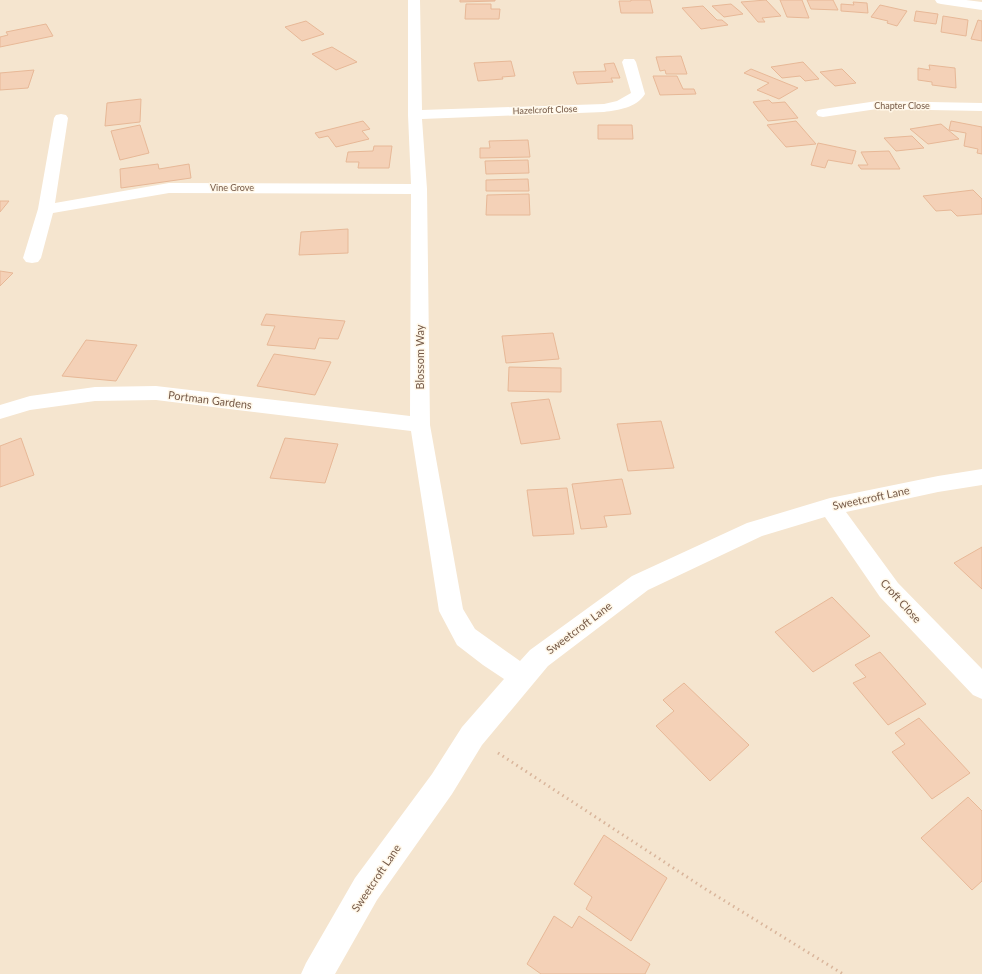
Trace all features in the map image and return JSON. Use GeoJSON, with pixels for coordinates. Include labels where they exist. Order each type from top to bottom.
{"type":"FeatureCollection","features":[{"type":"Feature","properties":{"kind":"street","name":"Blossom Way"},"geometry":{"type":"LineString","coordinates":[[414,0],[414,115],[419,189],[420,425],[451,611],[466,637],[492,657],[523,677]]}},
{"type":"Feature","properties":{"kind":"street"},"geometry":{"type":"LineString","coordinates":[[941,0],[982,6]]}},
{"type":"Feature","properties":{"kind":"street","name":"Hazelcroft Close"},"geometry":{"type":"LineString","coordinates":[[414,115],[604,108],[622,105],[632,100],[638,94],[629,62]]}},
{"type":"Feature","properties":{"kind":"street","name":"Chapter Close"},"geometry":{"type":"LineString","coordinates":[[823,113],[878,105],[982,107]]}},
{"type":"Feature","properties":{"kind":"street"},"geometry":{"type":"LineString","coordinates":[[32,258],[46,208],[61,118]]}},
{"type":"Feature","properties":{"kind":"street","name":"Vine Grove"},"geometry":{"type":"LineString","coordinates":[[46,208],[169,188],[419,189]]}},
{"type":"Feature","properties":{"kind":"street","name":"Portman Gardens"},"geometry":{"type":"LineString","coordinates":[[0,412],[30,403],[95,394],[156,393],[420,425]]}},
{"type":"Feature","properties":{"kind":"street","name":"Sweetcroft Lane"},"geometry":{"type":"LineString","coordinates":[[317,974],[366,888],[442,784],[472,736],[539,658],[640,583],[755,529],[830,507],[938,484],[982,477]]}},
{"type":"Feature","properties":{"kind":"street","name":"Croft Close"},"geometry":{"type":"LineString","coordinates":[[830,507],[889,590],[982,687]]}},
{"type":"Feature","properties":{"kind":"path"},"geometry":{"type":"LineString","coordinates":[[472,736],[707,890],[843,974]]}},
{"type":"Feature","properties":{"kind":"shaded area"},"geometry":{"type":"Polygon","coordinates":[[[0,0],[982,0],[982,974],[0,974],[0,0]]]}},
{"type":"Feature","properties":{"kind":"building"},"geometry":{"type":"Polygon","coordinates":[[[460,0],[495,0],[495,1],[460,2],[460,0]]]}},
{"type":"Feature","properties":{"kind":"building"},"geometry":{"type":"Polygon","coordinates":[[[650,0],[653,13],[621,13],[619,1],[650,0]]]}},
{"type":"Feature","properties":{"kind":"building"},"geometry":{"type":"Polygon","coordinates":[[[766,0],[781,16],[762,18],[765,22],[758,22],[741,2],[766,0]]]}},
{"type":"Feature","properties":{"kind":"building"},"geometry":{"type":"Polygon","coordinates":[[[780,0],[802,0],[809,18],[787,17],[780,0]]]}},
{"type":"Feature","properties":{"kind":"building"},"geometry":{"type":"Polygon","coordinates":[[[807,0],[833,0],[838,10],[811,9],[807,0]]]}},
{"type":"Feature","properties":{"kind":"building"},"geometry":{"type":"Polygon","coordinates":[[[853,2],[867,3],[868,13],[841,11],[841,4],[854,5],[853,2]]]}},
{"type":"Feature","properties":{"kind":"building"},"geometry":{"type":"Polygon","coordinates":[[[466,4],[491,4],[491,9],[500,9],[499,19],[465,19],[466,4]]]}},
{"type":"Feature","properties":{"kind":"building"},"geometry":{"type":"Polygon","coordinates":[[[731,4],[743,14],[724,17],[712,6],[731,4]]]}},
{"type":"Feature","properties":{"kind":"building"},"geometry":{"type":"Polygon","coordinates":[[[880,5],[907,11],[897,26],[887,23],[888,21],[871,17],[880,5]]]}},
{"type":"Feature","properties":{"kind":"building"},"geometry":{"type":"Polygon","coordinates":[[[703,6],[717,20],[722,20],[728,25],[701,29],[682,8],[703,6]]]}},
{"type":"Feature","properties":{"kind":"building"},"geometry":{"type":"Polygon","coordinates":[[[916,11],[938,14],[936,24],[914,21],[916,11]]]}},
{"type":"Feature","properties":{"kind":"building"},"geometry":{"type":"Polygon","coordinates":[[[943,16],[968,20],[966,36],[941,32],[943,16]]]}},
{"type":"Feature","properties":{"kind":"building"},"geometry":{"type":"Polygon","coordinates":[[[978,20],[982,21],[982,41],[971,39],[978,20]]]}},
{"type":"Feature","properties":{"kind":"building"},"geometry":{"type":"Polygon","coordinates":[[[306,21],[324,34],[302,41],[285,27],[306,21]]]}},
{"type":"Feature","properties":{"kind":"building"},"geometry":{"type":"Polygon","coordinates":[[[46,24],[53,36],[0,47],[0,37],[8,35],[6,32],[46,24]]]}},
{"type":"Feature","properties":{"kind":"building"},"geometry":{"type":"Polygon","coordinates":[[[332,47],[357,62],[336,70],[312,54],[332,47]]]}},
{"type":"Feature","properties":{"kind":"building"},"geometry":{"type":"Polygon","coordinates":[[[681,56],[687,74],[666,74],[665,70],[660,71],[656,57],[681,56]]]}},
{"type":"Feature","properties":{"kind":"building"},"geometry":{"type":"Polygon","coordinates":[[[511,61],[515,76],[502,77],[503,79],[478,81],[474,63],[511,61]]]}},
{"type":"Feature","properties":{"kind":"building"},"geometry":{"type":"Polygon","coordinates":[[[803,62],[819,79],[805,81],[800,76],[782,78],[771,67],[803,62]]]}},
{"type":"Feature","properties":{"kind":"building"},"geometry":{"type":"Polygon","coordinates":[[[614,63],[620,78],[611,78],[613,82],[577,84],[573,72],[606,71],[604,64],[614,63]]]}},
{"type":"Feature","properties":{"kind":"building"},"geometry":{"type":"Polygon","coordinates":[[[929,65],[955,68],[956,88],[932,85],[932,82],[918,80],[918,68],[930,70],[929,65]]]}},
{"type":"Feature","properties":{"kind":"building"},"geometry":{"type":"Polygon","coordinates":[[[751,69],[798,88],[779,99],[757,90],[769,83],[744,73],[751,69]]]}},
{"type":"Feature","properties":{"kind":"building"},"geometry":{"type":"Polygon","coordinates":[[[842,69],[856,83],[835,86],[820,72],[842,69]]]}},
{"type":"Feature","properties":{"kind":"building"},"geometry":{"type":"Polygon","coordinates":[[[34,70],[28,88],[0,90],[0,73],[34,70]]]}},
{"type":"Feature","properties":{"kind":"building"},"geometry":{"type":"Polygon","coordinates":[[[653,76],[677,76],[683,89],[694,89],[696,94],[660,95],[653,76]]]}},
{"type":"Feature","properties":{"kind":"building"},"geometry":{"type":"Polygon","coordinates":[[[141,99],[140,122],[105,126],[107,103],[141,99]]]}},
{"type":"Feature","properties":{"kind":"building"},"geometry":{"type":"Polygon","coordinates":[[[769,100],[772,103],[785,102],[798,118],[768,121],[753,102],[769,100]]]}},
{"type":"Feature","properties":{"kind":"building"},"geometry":{"type":"Polygon","coordinates":[[[363,121],[370,129],[362,131],[369,139],[336,147],[328,136],[319,138],[315,133],[363,121]]]}},
{"type":"Feature","properties":{"kind":"building"},"geometry":{"type":"Polygon","coordinates":[[[796,121],[816,144],[786,147],[767,125],[796,121]]]}},
{"type":"Feature","properties":{"kind":"building"},"geometry":{"type":"Polygon","coordinates":[[[951,121],[982,127],[982,154],[977,153],[978,149],[964,146],[966,133],[949,130],[951,121]]]}},
{"type":"Feature","properties":{"kind":"building"},"geometry":{"type":"Polygon","coordinates":[[[941,124],[959,139],[928,144],[910,129],[941,124]]]}},
{"type":"Feature","properties":{"kind":"building"},"geometry":{"type":"Polygon","coordinates":[[[140,125],[149,153],[120,160],[111,131],[140,125]]]}},
{"type":"Feature","properties":{"kind":"building"},"geometry":{"type":"Polygon","coordinates":[[[598,125],[632,125],[633,139],[598,139],[598,125]]]}},
{"type":"Feature","properties":{"kind":"building"},"geometry":{"type":"Polygon","coordinates":[[[912,136],[924,148],[896,151],[884,138],[912,136]]]}},
{"type":"Feature","properties":{"kind":"building"},"geometry":{"type":"Polygon","coordinates":[[[528,140],[530,157],[480,158],[480,148],[490,148],[489,141],[528,140]]]}},
{"type":"Feature","properties":{"kind":"building"},"geometry":{"type":"Polygon","coordinates":[[[818,143],[856,151],[852,164],[828,160],[825,168],[811,165],[818,143]]]}},
{"type":"Feature","properties":{"kind":"building"},"geometry":{"type":"Polygon","coordinates":[[[374,146],[392,146],[389,168],[358,168],[359,162],[346,162],[348,152],[373,151],[374,146]]]}},
{"type":"Feature","properties":{"kind":"building"},"geometry":{"type":"Polygon","coordinates":[[[889,151],[900,169],[861,169],[858,165],[868,165],[861,152],[889,151]]]}},
{"type":"Feature","properties":{"kind":"building"},"geometry":{"type":"Polygon","coordinates":[[[528,160],[529,173],[486,174],[485,161],[528,160]]]}},
{"type":"Feature","properties":{"kind":"building"},"geometry":{"type":"Polygon","coordinates":[[[158,164],[159,169],[189,164],[191,178],[121,188],[120,169],[158,164]]]}},
{"type":"Feature","properties":{"kind":"building"},"geometry":{"type":"Polygon","coordinates":[[[528,179],[529,191],[486,191],[486,180],[528,179]]]}},
{"type":"Feature","properties":{"kind":"building"},"geometry":{"type":"Polygon","coordinates":[[[973,190],[982,199],[982,214],[957,216],[951,210],[936,211],[923,196],[973,190]]]}},
{"type":"Feature","properties":{"kind":"building"},"geometry":{"type":"Polygon","coordinates":[[[529,194],[530,215],[486,215],[487,195],[529,194]]]}},
{"type":"Feature","properties":{"kind":"building"},"geometry":{"type":"Polygon","coordinates":[[[0,201],[9,201],[0,212],[0,201]]]}},
{"type":"Feature","properties":{"kind":"building"},"geometry":{"type":"Polygon","coordinates":[[[348,229],[348,253],[299,255],[301,232],[348,229]]]}},
{"type":"Feature","properties":{"kind":"building"},"geometry":{"type":"Polygon","coordinates":[[[0,271],[13,273],[0,286],[0,271]]]}},
{"type":"Feature","properties":{"kind":"building"},"geometry":{"type":"Polygon","coordinates":[[[266,314],[345,321],[338,339],[319,338],[315,349],[267,345],[275,326],[261,325],[266,314]]]}},
{"type":"Feature","properties":{"kind":"building"},"geometry":{"type":"Polygon","coordinates":[[[553,333],[559,359],[506,363],[502,336],[553,333]]]}},
{"type":"Feature","properties":{"kind":"building"},"geometry":{"type":"Polygon","coordinates":[[[86,340],[137,345],[116,381],[62,376],[86,340]]]}},
{"type":"Feature","properties":{"kind":"building"},"geometry":{"type":"Polygon","coordinates":[[[274,354],[331,362],[315,395],[257,386],[274,354]]]}},
{"type":"Feature","properties":{"kind":"building"},"geometry":{"type":"Polygon","coordinates":[[[509,367],[561,368],[561,392],[508,391],[509,367]]]}},
{"type":"Feature","properties":{"kind":"building"},"geometry":{"type":"Polygon","coordinates":[[[549,399],[560,439],[521,444],[511,403],[549,399]]]}},
{"type":"Feature","properties":{"kind":"building"},"geometry":{"type":"Polygon","coordinates":[[[661,421],[674,468],[628,471],[617,424],[661,421]]]}},
{"type":"Feature","properties":{"kind":"building"},"geometry":{"type":"Polygon","coordinates":[[[21,438],[34,475],[0,487],[0,446],[21,438]]]}},
{"type":"Feature","properties":{"kind":"building"},"geometry":{"type":"Polygon","coordinates":[[[285,438],[338,444],[325,483],[270,478],[285,438]]]}},
{"type":"Feature","properties":{"kind":"building"},"geometry":{"type":"Polygon","coordinates":[[[622,479],[631,514],[604,516],[607,527],[581,529],[572,484],[622,479]]]}},
{"type":"Feature","properties":{"kind":"building"},"geometry":{"type":"Polygon","coordinates":[[[567,488],[574,534],[533,536],[527,490],[567,488]]]}},
{"type":"Feature","properties":{"kind":"building"},"geometry":{"type":"Polygon","coordinates":[[[982,547],[982,589],[954,563],[982,547]]]}},
{"type":"Feature","properties":{"kind":"building"},"geometry":{"type":"Polygon","coordinates":[[[832,597],[870,636],[813,672],[775,632],[832,597]]]}},
{"type":"Feature","properties":{"kind":"building"},"geometry":{"type":"Polygon","coordinates":[[[880,652],[926,704],[888,725],[853,683],[866,677],[855,665],[880,652]]]}},
{"type":"Feature","properties":{"kind":"building"},"geometry":{"type":"Polygon","coordinates":[[[684,683],[749,745],[710,781],[656,726],[674,711],[663,700],[684,683]]]}},
{"type":"Feature","properties":{"kind":"building"},"geometry":{"type":"Polygon","coordinates":[[[919,718],[970,773],[932,799],[892,752],[905,744],[895,733],[919,718]]]}},
{"type":"Feature","properties":{"kind":"building"},"geometry":{"type":"Polygon","coordinates":[[[968,797],[982,811],[982,881],[972,890],[921,838],[968,797]]]}},
{"type":"Feature","properties":{"kind":"building"},"geometry":{"type":"Polygon","coordinates":[[[604,835],[667,878],[631,941],[586,909],[592,897],[574,884],[604,835]]]}},
{"type":"Feature","properties":{"kind":"building"},"geometry":{"type":"Polygon","coordinates":[[[554,916],[572,928],[579,916],[650,964],[645,974],[541,974],[527,964],[554,916]]]}}]}
